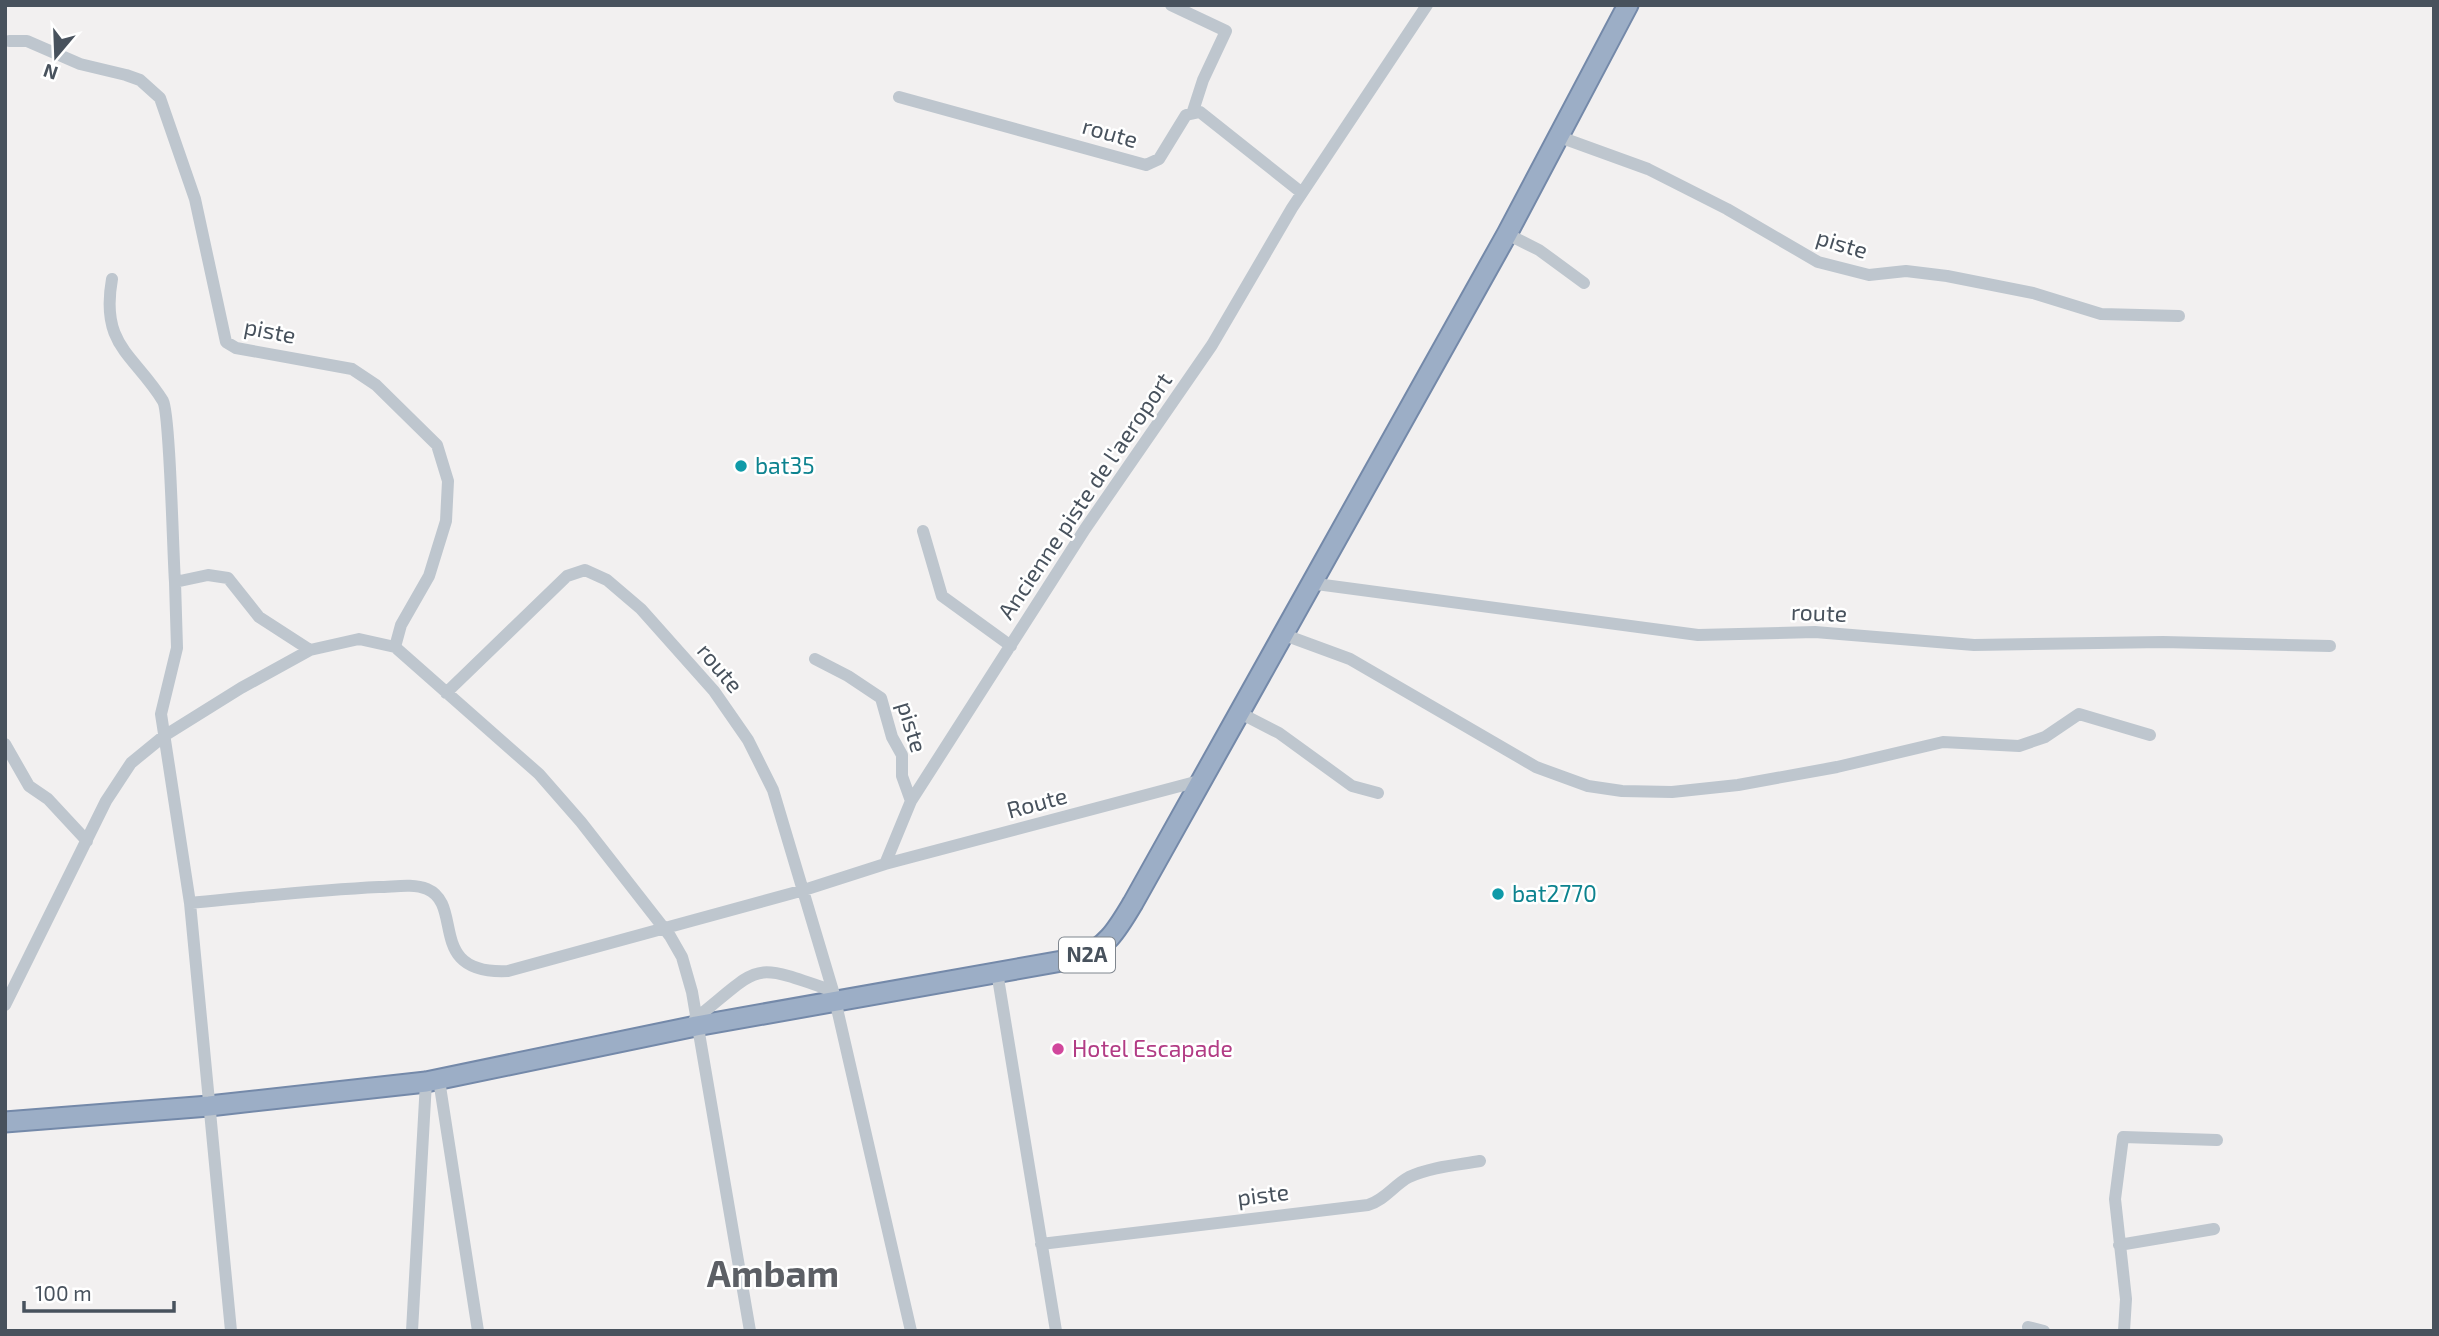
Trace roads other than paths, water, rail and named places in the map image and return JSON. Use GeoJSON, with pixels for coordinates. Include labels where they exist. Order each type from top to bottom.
{"type":"FeatureCollection","features":[{"type":"Feature","properties":{"kind":"highway","name":"N2A"},"geometry":{"type":"LineString","coordinates":[[5,1122],[209,1106],[432,1081],[695,1022],[1079,958],[1096,952],[1106,943],[1133,903],[1199,781],[1240,713],[1309,583],[1507,234],[1628,5]]}},
{"type":"Feature","properties":{"kind":"street","name":"route"},"geometry":{"type":"LineString","coordinates":[[899,97],[1146,165],[1159,159],[1182,121],[1193,111],[1203,80],[1226,32],[1171,5]]}},
{"type":"Feature","properties":{"kind":"street","name":"Ancienne piste de l'aeroport"},"geometry":{"type":"LineString","coordinates":[[885,864],[911,801],[1085,529],[1213,345],[1302,193],[1427,5]]}},
{"type":"Feature","properties":{"kind":"street","name":"piste"},"geometry":{"type":"LineString","coordinates":[[9,41],[27,41],[80,64],[140,80],[160,99],[195,199],[226,342],[236,348],[352,369],[376,385],[438,445],[448,481],[446,521],[429,576],[401,625],[395,647]]}},
{"type":"Feature","properties":{"kind":"street"},"geometry":{"type":"LineString","coordinates":[[1193,111],[1208,117],[1302,193]]}},
{"type":"Feature","properties":{"kind":"street","name":"piste"},"geometry":{"type":"LineString","coordinates":[[1557,136],[1648,169],[1727,209],[1818,262],[1869,275],[1906,271],[1959,279],[2033,293],[2101,314],[2179,316]]}},
{"type":"Feature","properties":{"kind":"street"},"geometry":{"type":"LineString","coordinates":[[1507,234],[1539,250],[1584,283]]}},
{"type":"Feature","properties":{"kind":"street"},"geometry":{"type":"LineString","coordinates":[[112,279],[108,300],[115,334],[129,361],[163,401],[179,632],[173,673],[161,714],[190,903],[231,1331]]}},
{"type":"Feature","properties":{"kind":"street"},"geometry":{"type":"LineString","coordinates":[[923,531],[942,596],[1011,646]]}},
{"type":"Feature","properties":{"kind":"street","name":"route"},"geometry":{"type":"LineString","coordinates":[[446,693],[567,576],[585,570],[596,574],[641,610],[706,682],[735,720],[773,790],[804,890],[834,997],[911,1331]]}},
{"type":"Feature","properties":{"kind":"street"},"geometry":{"type":"LineString","coordinates":[[175,582],[208,575],[228,578],[259,617],[310,650]]}},
{"type":"Feature","properties":{"kind":"street","name":"route"},"geometry":{"type":"LineString","coordinates":[[1309,583],[1698,635],[1815,632],[1974,645],[2162,642],[2330,646]]}},
{"type":"Feature","properties":{"kind":"street"},"geometry":{"type":"LineString","coordinates":[[1282,635],[1350,659],[1536,767],[1588,786],[1622,791],[1672,792],[1738,785],[1837,767],[1943,742],[2020,746],[2046,737],[2079,714],[2150,735]]}},
{"type":"Feature","properties":{"kind":"street"},"geometry":{"type":"LineString","coordinates":[[5,1005],[123,772],[163,736],[310,650],[359,639],[395,647],[538,774],[581,822],[662,927],[686,967],[750,1331]]}},
{"type":"Feature","properties":{"kind":"street","name":"piste"},"geometry":{"type":"LineString","coordinates":[[816,659],[881,698],[892,737],[902,755],[902,776],[911,801]]}},
{"type":"Feature","properties":{"kind":"street"},"geometry":{"type":"LineString","coordinates":[[1240,713],[1279,733],[1352,786],[1378,793]]}},
{"type":"Feature","properties":{"kind":"street"},"geometry":{"type":"LineString","coordinates":[[5,744],[29,786],[48,799],[87,841]]}},
{"type":"Feature","properties":{"kind":"street","name":"Route"},"geometry":{"type":"LineString","coordinates":[[885,864],[1199,781]]}},
{"type":"Feature","properties":{"kind":"street"},"geometry":{"type":"LineString","coordinates":[[190,903],[363,888],[427,889],[437,899],[461,960],[474,968],[508,971],[804,890],[885,864]]}},
{"type":"Feature","properties":{"kind":"street"},"geometry":{"type":"LineString","coordinates":[[695,1022],[746,976],[757,971],[767,970],[791,976],[834,997]]}},
{"type":"Feature","properties":{"kind":"street"},"geometry":{"type":"LineString","coordinates":[[998,972],[1056,1331]]}},
{"type":"Feature","properties":{"kind":"street"},"geometry":{"type":"LineString","coordinates":[[412,1331],[432,1081]]}},
{"type":"Feature","properties":{"kind":"street"},"geometry":{"type":"LineString","coordinates":[[432,1081],[478,1331]]}},
{"type":"Feature","properties":{"kind":"street"},"geometry":{"type":"LineString","coordinates":[[2124,1331],[2126,1299],[2115,1199],[2123,1137],[2217,1140]]}},
{"type":"Feature","properties":{"kind":"street","name":"piste"},"geometry":{"type":"LineString","coordinates":[[1041,1244],[1368,1205],[1381,1200],[1408,1178],[1480,1161]]}},
{"type":"Feature","properties":{"kind":"street"},"geometry":{"type":"LineString","coordinates":[[2119,1245],[2214,1229]]}},
{"type":"Feature","properties":{"kind":"street"},"geometry":{"type":"LineString","coordinates":[[2028,1327],[2043,1331]]}},
{"type":"Feature","properties":{"kind":"place","name":"bat35"},"geometry":{"type":"Point","coordinates":[741,466]}},
{"type":"Feature","properties":{"kind":"place","name":"bat2770"},"geometry":{"type":"Point","coordinates":[1498,894]}},
{"type":"Feature","properties":{"kind":"place","name":"Hotel Escapade"},"geometry":{"type":"Point","coordinates":[1058,1049]}},
{"type":"Feature","properties":{"kind":"district","name":"Ambam"},"geometry":{"type":"Point","coordinates":[773,1274]}}]}
